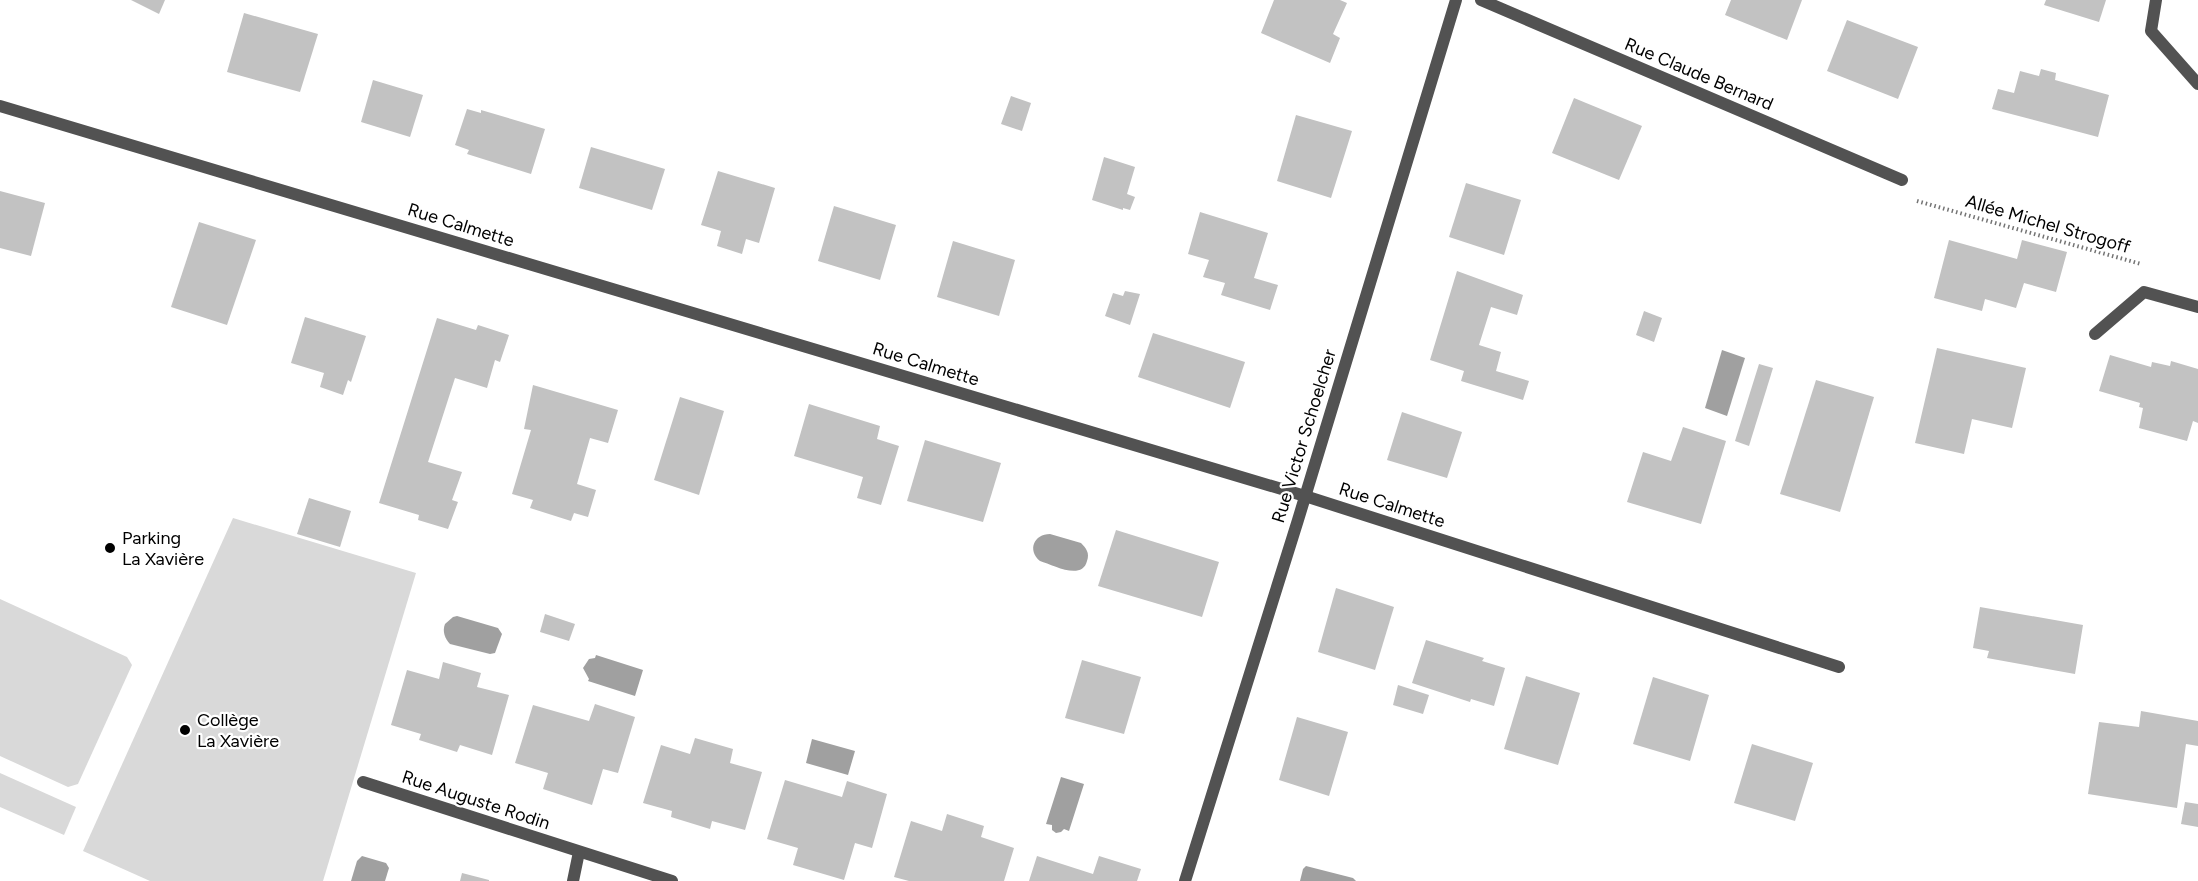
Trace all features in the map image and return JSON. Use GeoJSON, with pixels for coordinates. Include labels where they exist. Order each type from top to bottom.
{"type":"FeatureCollection","features":[{"type":"Feature","properties":{"kind":"street","name":"Rue Victor Schoelcher"},"geometry":{"type":"LineString","coordinates":[[1185,881],[1456,0]]}},
{"type":"Feature","properties":{"kind":"street","name":"Rue Claude Bernard"},"geometry":{"type":"LineString","coordinates":[[1481,0],[1902,180]]}},
{"type":"Feature","properties":{"kind":"street"},"geometry":{"type":"LineString","coordinates":[[2156,0],[2151,31],[2198,84]]}},
{"type":"Feature","properties":{"kind":"street","name":"Rue Calmette"},"geometry":{"type":"LineString","coordinates":[[0,106],[1305,496],[1839,667]]}},
{"type":"Feature","properties":{"kind":"street"},"geometry":{"type":"LineString","coordinates":[[2095,334],[2144,292],[2198,307]]}},
{"type":"Feature","properties":{"kind":"street","name":"Rue Auguste Rodin"},"geometry":{"type":"LineString","coordinates":[[363,782],[672,881]]}},
{"type":"Feature","properties":{"kind":"street"},"geometry":{"type":"LineString","coordinates":[[573,881],[579,852]]}},
{"type":"Feature","properties":{"kind":"path","name":"Allée Michel Strogoff"},"geometry":{"type":"LineString","coordinates":[[1902,180],[1910,199],[2151,267]]}},
{"type":"Feature","properties":{"kind":"shaded area"},"geometry":{"type":"Polygon","coordinates":[[[1722,350],[1745,358],[1727,416],[1705,408],[1722,350]]]}},
{"type":"Feature","properties":{"kind":"shaded area","name":"Collège La Xavière"},"geometry":{"type":"Polygon","coordinates":[[[233,518],[416,573],[323,881],[150,881],[83,851],[233,518]]]}},
{"type":"Feature","properties":{"kind":"shaded area"},"geometry":{"type":"Polygon","coordinates":[[[1050,534],[1081,543],[1088,553],[1084,567],[1073,571],[1040,561],[1034,552],[1034,543],[1040,537],[1050,534]]]}},
{"type":"Feature","properties":{"kind":"shaded area"},"geometry":{"type":"Polygon","coordinates":[[[0,599],[127,657],[132,665],[78,784],[68,787],[0,756],[0,599]]]}},
{"type":"Feature","properties":{"kind":"shaded area"},"geometry":{"type":"Polygon","coordinates":[[[457,616],[498,628],[502,634],[495,653],[490,654],[450,644],[444,635],[444,627],[453,617],[457,616]]]}},
{"type":"Feature","properties":{"kind":"shaded area"},"geometry":{"type":"Polygon","coordinates":[[[596,655],[643,670],[635,696],[588,681],[583,668],[589,659],[595,658],[596,655]]]}},
{"type":"Feature","properties":{"kind":"shaded area"},"geometry":{"type":"Polygon","coordinates":[[[812,739],[855,751],[848,775],[806,763],[812,739]]]}},
{"type":"Feature","properties":{"kind":"shaded area"},"geometry":{"type":"Polygon","coordinates":[[[0,773],[76,807],[64,835],[0,807],[0,773]]]}},
{"type":"Feature","properties":{"kind":"shaded area"},"geometry":{"type":"Polygon","coordinates":[[[1061,777],[1084,784],[1069,831],[1064,829],[1056,833],[1052,830],[1052,825],[1046,824],[1061,777]]]}},
{"type":"Feature","properties":{"kind":"shaded area"},"geometry":{"type":"Polygon","coordinates":[[[362,856],[386,863],[389,868],[385,881],[351,881],[357,861],[362,856]]]}},
{"type":"Feature","properties":{"kind":"shaded area"},"geometry":{"type":"Polygon","coordinates":[[[1306,866],[1353,878],[1356,881],[1300,881],[1306,866]]]}},
{"type":"Feature","properties":{"kind":"building"},"geometry":{"type":"Polygon","coordinates":[[[131,0],[165,0],[159,14],[131,0]]]}},
{"type":"Feature","properties":{"kind":"building"},"geometry":{"type":"Polygon","coordinates":[[[1274,0],[1340,0],[1347,3],[1333,34],[1340,38],[1330,63],[1261,33],[1274,0]]]}},
{"type":"Feature","properties":{"kind":"building"},"geometry":{"type":"Polygon","coordinates":[[[1731,0],[1802,0],[1787,40],[1725,15],[1731,0]]]}},
{"type":"Feature","properties":{"kind":"building"},"geometry":{"type":"Polygon","coordinates":[[[2046,0],[2106,0],[2099,22],[2044,5],[2046,0]]]}},
{"type":"Feature","properties":{"kind":"building"},"geometry":{"type":"Polygon","coordinates":[[[244,13],[318,34],[300,92],[227,72],[244,13]]]}},
{"type":"Feature","properties":{"kind":"building"},"geometry":{"type":"Polygon","coordinates":[[[1847,20],[1918,47],[1898,99],[1827,71],[1847,20]]]}},
{"type":"Feature","properties":{"kind":"building"},"geometry":{"type":"Polygon","coordinates":[[[2041,69],[2056,73],[2055,80],[2109,95],[2098,137],[1992,109],[1998,89],[2014,93],[2020,71],[2039,76],[2041,69]]]}},
{"type":"Feature","properties":{"kind":"building"},"geometry":{"type":"Polygon","coordinates":[[[373,80],[423,95],[410,137],[361,122],[373,80]]]}},
{"type":"Feature","properties":{"kind":"building"},"geometry":{"type":"Polygon","coordinates":[[[1011,96],[1031,103],[1022,131],[1001,124],[1011,96]]]}},
{"type":"Feature","properties":{"kind":"building"},"geometry":{"type":"Polygon","coordinates":[[[1574,98],[1642,126],[1619,180],[1552,153],[1574,98]]]}},
{"type":"Feature","properties":{"kind":"building"},"geometry":{"type":"Polygon","coordinates":[[[467,109],[481,113],[481,110],[545,129],[531,174],[467,154],[469,150],[455,145],[467,109]]]}},
{"type":"Feature","properties":{"kind":"building"},"geometry":{"type":"Polygon","coordinates":[[[1296,115],[1352,131],[1331,198],[1277,181],[1296,115]]]}},
{"type":"Feature","properties":{"kind":"building"},"geometry":{"type":"Polygon","coordinates":[[[591,147],[665,169],[652,210],[579,188],[591,147]]]}},
{"type":"Feature","properties":{"kind":"building"},"geometry":{"type":"Polygon","coordinates":[[[1104,157],[1135,167],[1127,194],[1135,197],[1130,210],[1092,200],[1104,157]]]}},
{"type":"Feature","properties":{"kind":"building"},"geometry":{"type":"Polygon","coordinates":[[[718,171],[775,188],[759,243],[746,239],[742,254],[717,246],[721,231],[701,225],[718,171]]]}},
{"type":"Feature","properties":{"kind":"building"},"geometry":{"type":"Polygon","coordinates":[[[1466,183],[1521,200],[1504,255],[1449,237],[1466,183]]]}},
{"type":"Feature","properties":{"kind":"building"},"geometry":{"type":"Polygon","coordinates":[[[0,191],[45,203],[31,256],[0,248],[0,191]]]}},
{"type":"Feature","properties":{"kind":"building"},"geometry":{"type":"Polygon","coordinates":[[[834,206],[896,225],[880,280],[818,261],[834,206]]]}},
{"type":"Feature","properties":{"kind":"building"},"geometry":{"type":"Polygon","coordinates":[[[1200,212],[1268,233],[1254,278],[1278,285],[1270,310],[1221,295],[1225,283],[1203,277],[1209,260],[1188,254],[1200,212]]]}},
{"type":"Feature","properties":{"kind":"building"},"geometry":{"type":"Polygon","coordinates":[[[199,222],[256,240],[227,325],[171,307],[199,222]]]}},
{"type":"Feature","properties":{"kind":"building"},"geometry":{"type":"Polygon","coordinates":[[[1949,240],[2017,259],[2022,240],[2067,252],[2056,292],[2024,283],[2016,308],[1985,299],[1982,311],[1934,298],[1949,240]]]}},
{"type":"Feature","properties":{"kind":"building"},"geometry":{"type":"Polygon","coordinates":[[[953,241],[1015,260],[999,316],[937,297],[953,241]]]}},
{"type":"Feature","properties":{"kind":"building"},"geometry":{"type":"Polygon","coordinates":[[[1457,271],[1523,295],[1517,315],[1491,307],[1479,345],[1501,352],[1496,371],[1529,381],[1523,400],[1461,381],[1464,371],[1430,360],[1457,271]]]}},
{"type":"Feature","properties":{"kind":"building"},"geometry":{"type":"Polygon","coordinates":[[[1125,291],[1140,294],[1130,325],[1105,316],[1113,293],[1123,296],[1125,291]]]}},
{"type":"Feature","properties":{"kind":"building"},"geometry":{"type":"Polygon","coordinates":[[[1644,311],[1662,318],[1654,342],[1636,335],[1644,311]]]}},
{"type":"Feature","properties":{"kind":"building"},"geometry":{"type":"Polygon","coordinates":[[[305,317],[366,336],[351,382],[348,380],[343,395],[320,387],[324,373],[291,363],[305,317]]]}},
{"type":"Feature","properties":{"kind":"building"},"geometry":{"type":"Polygon","coordinates":[[[437,318],[476,330],[478,325],[509,335],[500,362],[495,360],[487,388],[455,378],[428,462],[462,472],[452,500],[458,502],[448,529],[418,520],[419,515],[379,503],[437,318]]]}},
{"type":"Feature","properties":{"kind":"building"},"geometry":{"type":"Polygon","coordinates":[[[1153,333],[1245,362],[1230,408],[1138,377],[1153,333]]]}},
{"type":"Feature","properties":{"kind":"building"},"geometry":{"type":"Polygon","coordinates":[[[1937,348],[2026,368],[2012,428],[1972,419],[1964,454],[1915,443],[1937,348]]]}},
{"type":"Feature","properties":{"kind":"building"},"geometry":{"type":"Polygon","coordinates":[[[2110,355],[2151,367],[2152,362],[2170,366],[2171,361],[2198,369],[2198,423],[2193,421],[2187,441],[2139,428],[2143,408],[2139,407],[2140,403],[2099,391],[2110,355]]]}},
{"type":"Feature","properties":{"kind":"building"},"geometry":{"type":"Polygon","coordinates":[[[1759,364],[1773,368],[1749,446],[1735,441],[1759,364]]]}},
{"type":"Feature","properties":{"kind":"building"},"geometry":{"type":"Polygon","coordinates":[[[1816,380],[1874,397],[1840,512],[1780,494],[1816,380]]]}},
{"type":"Feature","properties":{"kind":"building"},"geometry":{"type":"Polygon","coordinates":[[[533,385],[618,410],[608,443],[590,438],[577,484],[596,490],[588,517],[574,513],[571,521],[530,508],[533,500],[512,494],[531,430],[524,429],[533,385]]]}},
{"type":"Feature","properties":{"kind":"building"},"geometry":{"type":"Polygon","coordinates":[[[680,397],[724,411],[699,495],[654,480],[680,397]]]}},
{"type":"Feature","properties":{"kind":"building"},"geometry":{"type":"Polygon","coordinates":[[[809,404],[880,426],[877,439],[899,446],[881,505],[857,498],[863,477],[794,456],[809,404]]]}},
{"type":"Feature","properties":{"kind":"building"},"geometry":{"type":"Polygon","coordinates":[[[1402,412],[1462,432],[1447,478],[1387,460],[1402,412]]]}},
{"type":"Feature","properties":{"kind":"building"},"geometry":{"type":"Polygon","coordinates":[[[1683,427],[1726,441],[1701,524],[1627,502],[1643,452],[1671,461],[1683,427]]]}},
{"type":"Feature","properties":{"kind":"building"},"geometry":{"type":"Polygon","coordinates":[[[925,440],[1001,463],[983,522],[907,501],[925,440]]]}},
{"type":"Feature","properties":{"kind":"building"},"geometry":{"type":"Polygon","coordinates":[[[309,498],[351,511],[340,547],[297,534],[309,498]]]}},
{"type":"Feature","properties":{"kind":"building"},"geometry":{"type":"Polygon","coordinates":[[[1116,530],[1219,562],[1202,617],[1098,586],[1116,530]]]}},
{"type":"Feature","properties":{"kind":"building"},"geometry":{"type":"Polygon","coordinates":[[[1336,588],[1394,607],[1375,670],[1318,652],[1336,588]]]}},
{"type":"Feature","properties":{"kind":"building"},"geometry":{"type":"Polygon","coordinates":[[[1980,607],[2083,625],[2075,674],[1987,658],[1989,651],[1973,648],[1980,607]]]}},
{"type":"Feature","properties":{"kind":"building"},"geometry":{"type":"Polygon","coordinates":[[[545,614],[575,624],[569,641],[540,632],[545,614]]]}},
{"type":"Feature","properties":{"kind":"building"},"geometry":{"type":"Polygon","coordinates":[[[1426,640],[1484,658],[1482,661],[1505,668],[1494,706],[1471,699],[1470,702],[1412,683],[1426,640]]]}},
{"type":"Feature","properties":{"kind":"building"},"geometry":{"type":"Polygon","coordinates":[[[1082,660],[1141,677],[1124,734],[1065,718],[1082,660]]]}},
{"type":"Feature","properties":{"kind":"building"},"geometry":{"type":"Polygon","coordinates":[[[443,662],[481,673],[477,687],[509,695],[492,755],[460,745],[457,752],[419,740],[421,734],[391,725],[407,670],[439,679],[443,662]]]}},
{"type":"Feature","properties":{"kind":"building"},"geometry":{"type":"Polygon","coordinates":[[[1526,676],[1580,693],[1558,765],[1504,749],[1526,676]]]}},
{"type":"Feature","properties":{"kind":"building"},"geometry":{"type":"Polygon","coordinates":[[[1653,677],[1709,695],[1690,761],[1633,744],[1653,677]]]}},
{"type":"Feature","properties":{"kind":"building"},"geometry":{"type":"Polygon","coordinates":[[[1398,685],[1429,695],[1423,714],[1393,705],[1398,685]]]}},
{"type":"Feature","properties":{"kind":"building"},"geometry":{"type":"Polygon","coordinates":[[[595,704],[635,717],[618,773],[603,769],[592,805],[543,789],[548,773],[515,763],[533,705],[589,721],[595,704]]]}},
{"type":"Feature","properties":{"kind":"building"},"geometry":{"type":"Polygon","coordinates":[[[2141,711],[2198,721],[2198,746],[2186,744],[2177,808],[2088,794],[2099,722],[2139,727],[2141,711]]]}},
{"type":"Feature","properties":{"kind":"building"},"geometry":{"type":"Polygon","coordinates":[[[1297,717],[1348,732],[1329,796],[1279,780],[1297,717]]]}},
{"type":"Feature","properties":{"kind":"building"},"geometry":{"type":"Polygon","coordinates":[[[695,738],[733,749],[730,763],[762,772],[745,830],[712,821],[710,829],[671,817],[672,811],[643,803],[661,745],[690,754],[695,738]]]}},
{"type":"Feature","properties":{"kind":"building"},"geometry":{"type":"Polygon","coordinates":[[[1752,744],[1813,763],[1795,821],[1734,803],[1752,744]]]}},
{"type":"Feature","properties":{"kind":"building"},"geometry":{"type":"Polygon","coordinates":[[[785,780],[842,797],[847,781],[887,794],[872,848],[855,843],[844,880],[793,865],[798,848],[767,839],[785,780]]]}},
{"type":"Feature","properties":{"kind":"building"},"geometry":{"type":"Polygon","coordinates":[[[2185,802],[2198,804],[2198,827],[2181,824],[2185,802]]]}},
{"type":"Feature","properties":{"kind":"building"},"geometry":{"type":"Polygon","coordinates":[[[947,814],[984,826],[981,837],[1014,848],[1004,881],[909,881],[894,877],[911,821],[942,831],[947,814]]]}},
{"type":"Feature","properties":{"kind":"building"},"geometry":{"type":"Polygon","coordinates":[[[1037,856],[1093,874],[1099,856],[1141,869],[1137,881],[1029,881],[1037,856]]]}},
{"type":"Feature","properties":{"kind":"building"},"geometry":{"type":"Polygon","coordinates":[[[462,873],[489,880],[489,881],[460,881],[462,873]]]}},
{"type":"Feature","properties":{"kind":"place","name":"Parking La Xavière"},"geometry":{"type":"Point","coordinates":[110,548]}},
{"type":"Feature","properties":{"kind":"place","name":"Collège La Xavière"},"geometry":{"type":"Point","coordinates":[185,730]}}]}
